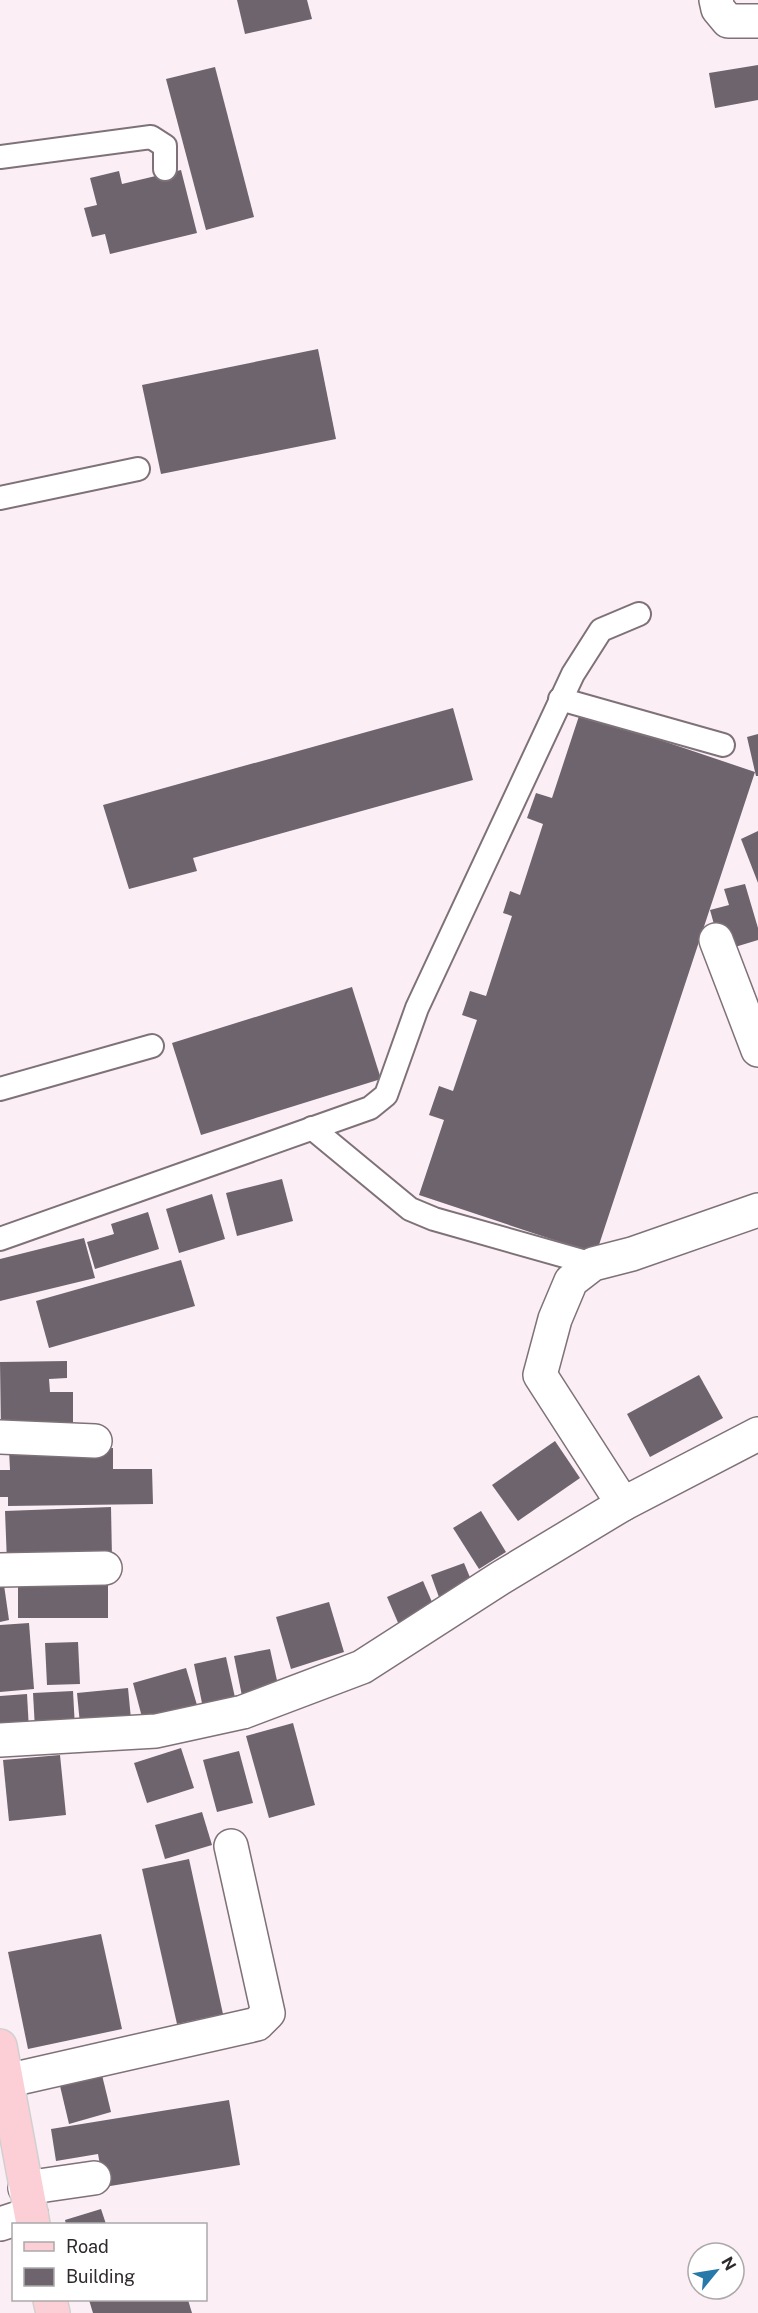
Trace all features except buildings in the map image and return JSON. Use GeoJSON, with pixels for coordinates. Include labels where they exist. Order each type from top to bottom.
{"type":"FeatureCollection","features":[{"type":"Feature","properties":{"kind":"main road"},"geometry":{"type":"LineString","coordinates":[[0,2046],[29,2209]]}},
{"type":"Feature","properties":{"kind":"street"},"geometry":{"type":"LineString","coordinates":[[716,0],[718,9],[728,21],[758,21]]}},
{"type":"Feature","properties":{"kind":"street"},"geometry":{"type":"LineString","coordinates":[[716,940],[758,1050]]}},
{"type":"Feature","properties":{"kind":"street"},"geometry":{"type":"LineString","coordinates":[[623,1504],[540,1374],[555,1319],[571,1281],[593,1264],[632,1254],[758,1210]]}},
{"type":"Feature","properties":{"kind":"street"},"geometry":{"type":"LineString","coordinates":[[0,1740],[156,1731],[243,1712],[311,1687],[362,1666],[623,1504],[758,1434]]}},
{"type":"Feature","properties":{"kind":"street"},"geometry":{"type":"LineString","coordinates":[[0,1437],[95,1441]]}},
{"type":"Feature","properties":{"kind":"street"},"geometry":{"type":"LineString","coordinates":[[0,1570],[105,1568]]}},
{"type":"Feature","properties":{"kind":"street"},"geometry":{"type":"LineString","coordinates":[[6,2080],[257,2024],[268,2013],[231,1846]]}},
{"type":"Feature","properties":{"kind":"street"},"geometry":{"type":"LineString","coordinates":[[0,2224],[94,2178]]}},
{"type":"Feature","properties":{"kind":"lane"},"geometry":{"type":"LineString","coordinates":[[0,157],[151,137],[165,146],[165,169]]}},
{"type":"Feature","properties":{"kind":"lane"},"geometry":{"type":"LineString","coordinates":[[0,498],[138,469]]}},
{"type":"Feature","properties":{"kind":"lane"},"geometry":{"type":"LineString","coordinates":[[0,1239],[370,1108],[386,1095],[417,1008],[560,699],[601,630],[639,614]]}},
{"type":"Feature","properties":{"kind":"lane"},"geometry":{"type":"LineString","coordinates":[[560,699],[723,745]]}},
{"type":"Feature","properties":{"kind":"lane"},"geometry":{"type":"LineString","coordinates":[[0,1089],[152,1046]]}},
{"type":"Feature","properties":{"kind":"lane"},"geometry":{"type":"LineString","coordinates":[[312,1128],[410,1209],[434,1219],[593,1264]]}}]}
